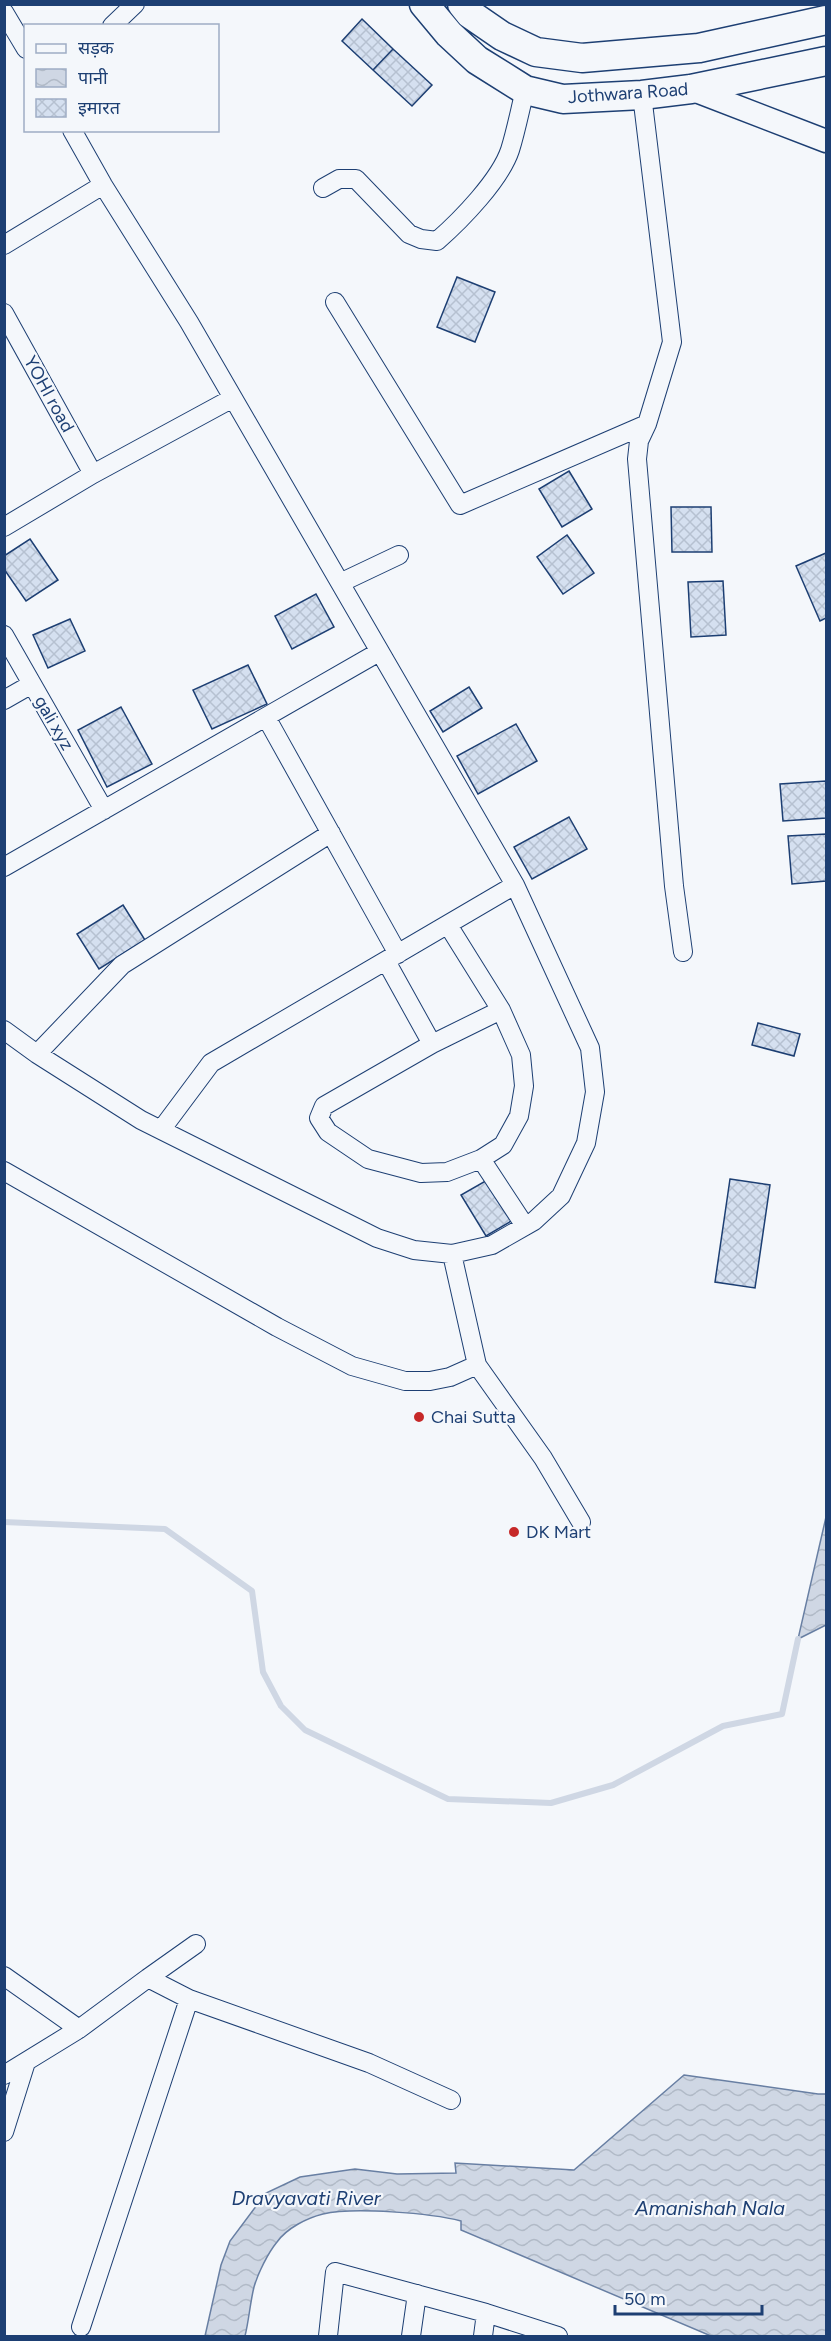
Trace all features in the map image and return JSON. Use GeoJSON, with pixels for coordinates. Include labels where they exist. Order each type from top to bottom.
{"type":"FeatureCollection","features":[{"type":"Feature","properties":{"kind":"main road","name":"Jothwara Road"},"geometry":{"type":"LineString","coordinates":[[424,4],[449,34],[477,60],[525,90],[563,99],[642,95],[691,89],[826,61]]}},
{"type":"Feature","properties":{"kind":"main road","name":"Jothwara Road"},"geometry":{"type":"LineString","coordinates":[[462,4],[470,14],[502,36],[536,52],[582,58],[699,48],[826,20]]}},
{"type":"Feature","properties":{"kind":"street"},"geometry":{"type":"LineString","coordinates":[[113,24],[135,4]]}},
{"type":"Feature","properties":{"kind":"street"},"geometry":{"type":"LineString","coordinates":[[4,12],[24,46]]}},
{"type":"Feature","properties":{"kind":"street"},"geometry":{"type":"LineString","coordinates":[[691,89],[826,141]]}},
{"type":"Feature","properties":{"kind":"street"},"geometry":{"type":"LineString","coordinates":[[323,188],[339,179],[356,178],[410,234],[421,239],[437,241],[453,227],[498,174],[510,151],[525,90]]}},
{"type":"Feature","properties":{"kind":"street"},"geometry":{"type":"LineString","coordinates":[[642,95],[672,342],[647,424],[639,441],[637,459],[674,886],[683,952]]}},
{"type":"Feature","properties":{"kind":"street"},"geometry":{"type":"LineString","coordinates":[[7,1036],[141,1120],[377,1238],[414,1250],[452,1254],[492,1245],[525,1226],[561,1197],[586,1143],[595,1092],[590,1048],[515,885],[189,322],[73,132]]}},
{"type":"Feature","properties":{"kind":"street"},"geometry":{"type":"LineString","coordinates":[[4,245],[104,185]]}},
{"type":"Feature","properties":{"kind":"street"},"geometry":{"type":"LineString","coordinates":[[335,302],[460,505],[647,424]]}},
{"type":"Feature","properties":{"kind":"street","name":"YOHI road"},"geometry":{"type":"LineString","coordinates":[[4,313],[93,474]]}},
{"type":"Feature","properties":{"kind":"street"},"geometry":{"type":"LineString","coordinates":[[4,527],[93,474],[233,398]]}},
{"type":"Feature","properties":{"kind":"street"},"geometry":{"type":"LineString","coordinates":[[340,583],[399,555]]}},
{"type":"Feature","properties":{"kind":"street","name":"gali xyz"},"geometry":{"type":"LineString","coordinates":[[4,635],[104,810]]}},
{"type":"Feature","properties":{"kind":"street"},"geometry":{"type":"LineString","coordinates":[[4,867],[379,652]]}},
{"type":"Feature","properties":{"kind":"street"},"geometry":{"type":"LineString","coordinates":[[4,700],[32,684]]}},
{"type":"Feature","properties":{"kind":"street"},"geometry":{"type":"LineString","coordinates":[[266,717],[331,833],[432,1044]]}},
{"type":"Feature","properties":{"kind":"street"},"geometry":{"type":"LineString","coordinates":[[37,1053],[122,965],[331,833]]}},
{"type":"Feature","properties":{"kind":"street"},"geometry":{"type":"LineString","coordinates":[[161,1130],[211,1063],[515,885]]}},
{"type":"Feature","properties":{"kind":"street"},"geometry":{"type":"LineString","coordinates":[[448,925],[501,1010],[521,1055],[524,1086],[519,1116],[503,1145],[481,1159],[447,1172],[422,1173],[368,1159],[328,1132],[319,1118],[324,1106],[432,1044],[501,1010]]}},
{"type":"Feature","properties":{"kind":"street"},"geometry":{"type":"LineString","coordinates":[[481,1159],[525,1226]]}},
{"type":"Feature","properties":{"kind":"street"},"geometry":{"type":"LineString","coordinates":[[4,1171],[256,1316],[352,1366],[405,1381],[430,1381],[450,1377],[477,1365]]}},
{"type":"Feature","properties":{"kind":"street"},"geometry":{"type":"LineString","coordinates":[[452,1254],[477,1365],[543,1458],[581,1522]]}},
{"type":"Feature","properties":{"kind":"street"},"geometry":{"type":"LineString","coordinates":[[4,2075],[80,2029],[196,1944]]}},
{"type":"Feature","properties":{"kind":"street"},"geometry":{"type":"LineString","coordinates":[[4,1976],[80,2029]]}},
{"type":"Feature","properties":{"kind":"street"},"geometry":{"type":"LineString","coordinates":[[148,1978],[189,1999],[369,2063],[451,2100]]}},
{"type":"Feature","properties":{"kind":"street"},"geometry":{"type":"LineString","coordinates":[[81,2327],[189,1999]]}},
{"type":"Feature","properties":{"kind":"street"},"geometry":{"type":"LineString","coordinates":[[4,2132],[26,2062]]}},
{"type":"Feature","properties":{"kind":"street"},"geometry":{"type":"LineString","coordinates":[[328,2337],[335,2272],[486,2313],[558,2337]]}},
{"type":"Feature","properties":{"kind":"street"},"geometry":{"type":"LineString","coordinates":[[411,2337],[417,2294]]}},
{"type":"Feature","properties":{"kind":"street"},"geometry":{"type":"LineString","coordinates":[[483,2337],[486,2313]]}},
{"type":"Feature","properties":{"kind":"water"},"geometry":{"type":"Polygon","coordinates":[[[826,1517],[826,1625],[798,1639],[826,1517]]]}},
{"type":"Feature","properties":{"kind":"water","name":"Amanishah Nala"},"geometry":{"type":"Polygon","coordinates":[[[684,2075],[826,2094],[826,2336],[711,2336],[461,2230],[461,2221],[412,2213],[353,2211],[323,2214],[304,2221],[286,2232],[270,2252],[258,2276],[245,2336],[205,2336],[221,2265],[230,2241],[266,2193],[300,2177],[355,2169],[397,2174],[456,2173],[455,2163],[574,2170],[684,2075]]]}},
{"type":"Feature","properties":{"kind":"building"},"geometry":{"type":"Polygon","coordinates":[[[362,19],[393,49],[373,70],[342,41],[362,19]]]}},
{"type":"Feature","properties":{"kind":"building"},"geometry":{"type":"Polygon","coordinates":[[[393,49],[432,85],[412,106],[373,70],[393,49]]]}},
{"type":"Feature","properties":{"kind":"building"},"geometry":{"type":"Polygon","coordinates":[[[457,277],[495,292],[475,342],[437,327],[457,277]]]}},
{"type":"Feature","properties":{"kind":"building"},"geometry":{"type":"Polygon","coordinates":[[[569,471],[592,509],[562,527],[539,489],[569,471]]]}},
{"type":"Feature","properties":{"kind":"building"},"geometry":{"type":"Polygon","coordinates":[[[671,507],[711,507],[712,552],[672,552],[671,507]]]}},
{"type":"Feature","properties":{"kind":"building"},"geometry":{"type":"Polygon","coordinates":[[[567,535],[594,573],[563,594],[537,557],[567,535]]]}},
{"type":"Feature","properties":{"kind":"building"},"geometry":{"type":"Polygon","coordinates":[[[30,539],[58,580],[26,601],[4,569],[4,556],[30,539]]]}},
{"type":"Feature","properties":{"kind":"building"},"geometry":{"type":"Polygon","coordinates":[[[826,553],[826,618],[820,621],[796,566],[826,553]]]}},
{"type":"Feature","properties":{"kind":"building"},"geometry":{"type":"Polygon","coordinates":[[[723,581],[726,635],[691,637],[688,582],[723,581]]]}},
{"type":"Feature","properties":{"kind":"building"},"geometry":{"type":"Polygon","coordinates":[[[316,594],[334,627],[292,649],[275,616],[316,594]]]}},
{"type":"Feature","properties":{"kind":"building"},"geometry":{"type":"Polygon","coordinates":[[[70,619],[85,651],[48,668],[33,635],[70,619]]]}},
{"type":"Feature","properties":{"kind":"building"},"geometry":{"type":"Polygon","coordinates":[[[248,665],[267,704],[212,729],[193,690],[248,665]]]}},
{"type":"Feature","properties":{"kind":"building"},"geometry":{"type":"Polygon","coordinates":[[[469,687],[482,708],[443,732],[430,711],[469,687]]]}},
{"type":"Feature","properties":{"kind":"building"},"geometry":{"type":"Polygon","coordinates":[[[121,707],[152,764],[107,787],[78,730],[121,707]]]}},
{"type":"Feature","properties":{"kind":"building"},"geometry":{"type":"Polygon","coordinates":[[[516,724],[537,761],[478,794],[457,756],[516,724]]]}},
{"type":"Feature","properties":{"kind":"building"},"geometry":{"type":"Polygon","coordinates":[[[826,781],[826,818],[783,821],[780,784],[826,781]]]}},
{"type":"Feature","properties":{"kind":"building"},"geometry":{"type":"Polygon","coordinates":[[[569,817],[587,849],[532,879],[514,847],[569,817]]]}},
{"type":"Feature","properties":{"kind":"building"},"geometry":{"type":"Polygon","coordinates":[[[826,834],[826,881],[792,884],[788,836],[826,834]]]}},
{"type":"Feature","properties":{"kind":"building"},"geometry":{"type":"Polygon","coordinates":[[[123,905],[145,940],[99,969],[77,934],[123,905]]]}},
{"type":"Feature","properties":{"kind":"building"},"geometry":{"type":"Polygon","coordinates":[[[758,1023],[800,1034],[794,1056],[752,1045],[758,1023]]]}},
{"type":"Feature","properties":{"kind":"building"},"geometry":{"type":"Polygon","coordinates":[[[489,1179],[513,1220],[486,1236],[461,1195],[489,1179]]]}},
{"type":"Feature","properties":{"kind":"building"},"geometry":{"type":"Polygon","coordinates":[[[730,1179],[770,1185],[755,1288],[715,1282],[730,1179]]]}},
{"type":"Feature","properties":{"kind":"waterway"},"geometry":{"type":"LineString","coordinates":[[4,1522],[165,1529],[252,1591],[263,1672],[281,1706],[305,1730],[448,1799],[551,1803],[613,1785],[723,1726],[782,1714],[798,1639]]}},
{"type":"Feature","properties":{"kind":"place","name":"Chai Sutta"},"geometry":{"type":"Point","coordinates":[419,1417]}},
{"type":"Feature","properties":{"kind":"place","name":"DK Mart"},"geometry":{"type":"Point","coordinates":[514,1532]}},
{"type":"Feature","properties":{"kind":"water label","name":"Dravyavati River"},"geometry":{"type":"Point","coordinates":[306,2198]}}]}
